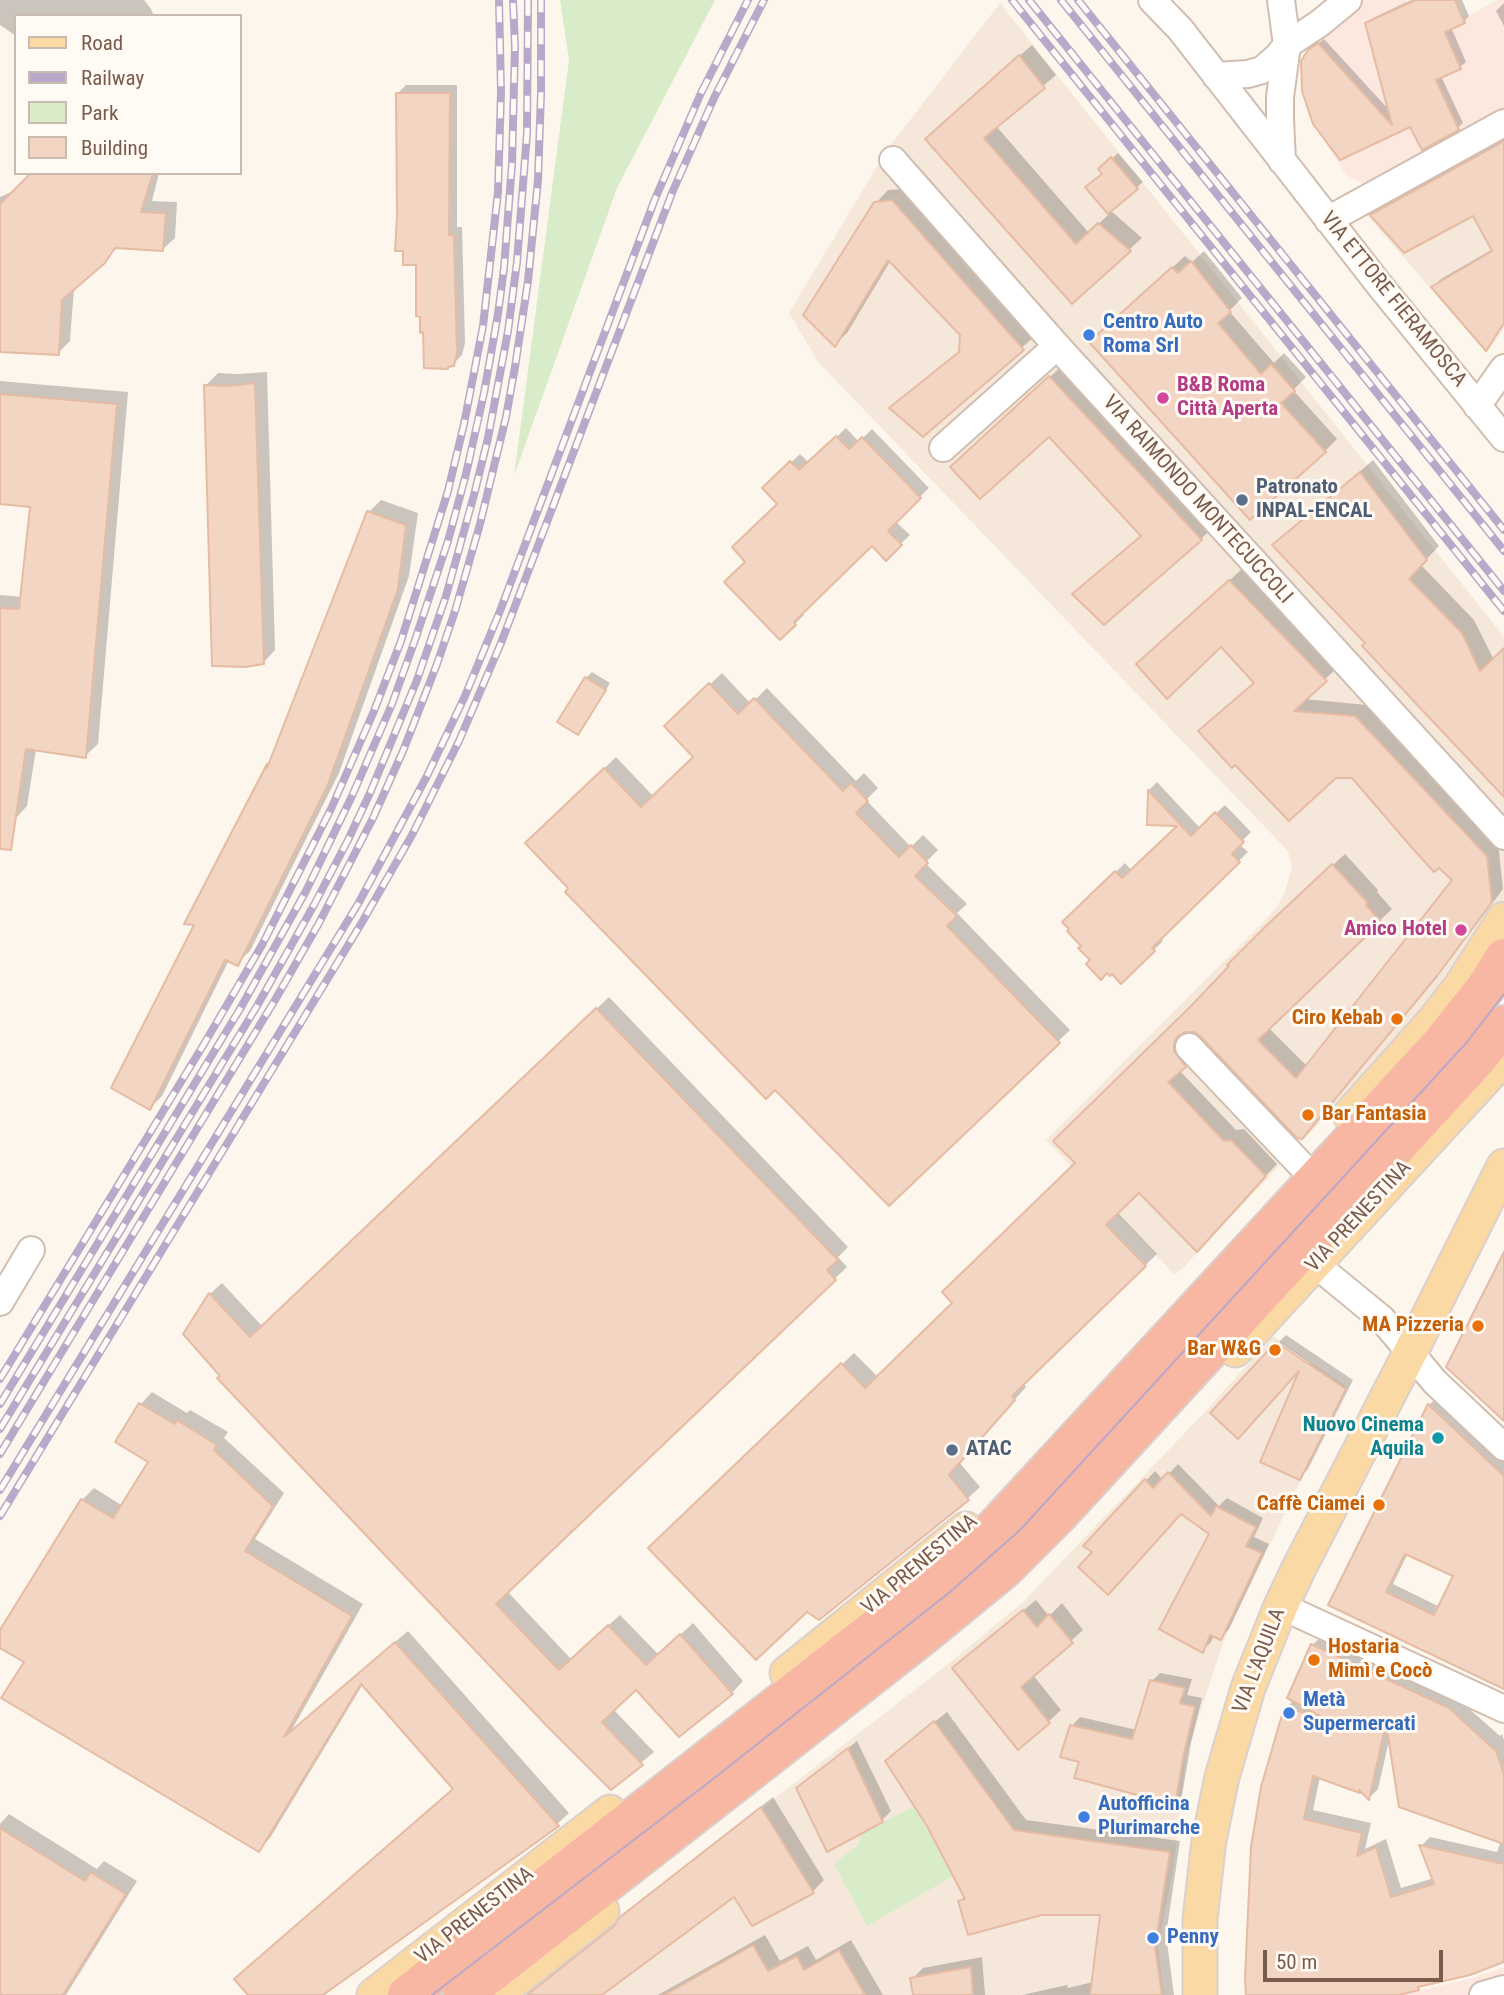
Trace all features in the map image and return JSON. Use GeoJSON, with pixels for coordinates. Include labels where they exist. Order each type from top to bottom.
{"type":"FeatureCollection","features":[{"type":"Feature","properties":{"kind":"highway"},"geometry":{"type":"LineString","coordinates":[[407,1995],[900,1609],[989,1534],[1439,1046],[1486,987],[1504,958]]}},
{"type":"Feature","properties":{"kind":"highway"},"geometry":{"type":"LineString","coordinates":[[463,1995],[1005,1568],[1058,1515],[1477,1059],[1504,1025]]}},
{"type":"Feature","properties":{"kind":"main road","name":"VIA PRENESTINA"},"geometry":{"type":"LineString","coordinates":[[374,1995],[744,1708],[959,1535],[989,1507],[1433,1022],[1504,919]]}},
{"type":"Feature","properties":{"kind":"main road","name":"VIA PRENESTINA"},"geometry":{"type":"LineString","coordinates":[[496,1995],[840,1724],[1019,1578],[1066,1532],[1504,1058]]}},
{"type":"Feature","properties":{"kind":"main road","name":"VIA L'AQUILA"},"geometry":{"type":"LineString","coordinates":[[1200,1995],[1200,1919],[1209,1840],[1235,1726],[1248,1688],[1299,1567],[1504,1166]]}},
{"type":"Feature","properties":{"kind":"street","name":"VIA ETTORE FIERAMOSCA"},"geometry":{"type":"LineString","coordinates":[[1152,0],[1180,29]]}},
{"type":"Feature","properties":{"kind":"street","name":"VIA ETTORE FIERAMOSCA"},"geometry":{"type":"LineString","coordinates":[[1162,0],[1180,29],[1328,220],[1504,438]]}},
{"type":"Feature","properties":{"kind":"street"},"geometry":{"type":"LineString","coordinates":[[1280,0],[1287,45],[1280,97],[1282,161]]}},
{"type":"Feature","properties":{"kind":"street"},"geometry":{"type":"LineString","coordinates":[[1216,76],[1248,74],[1262,70],[1278,57],[1287,45],[1348,0]]}},
{"type":"Feature","properties":{"kind":"street"},"geometry":{"type":"LineString","coordinates":[[1328,220],[1504,123]]}},
{"type":"Feature","properties":{"kind":"street","name":"VIA RAIMONDO MONTECUCCOLI"},"geometry":{"type":"LineString","coordinates":[[893,160],[1057,346],[1504,836]]}},
{"type":"Feature","properties":{"kind":"street"},"geometry":{"type":"LineString","coordinates":[[943,448],[1057,346]]}},
{"type":"Feature","properties":{"kind":"street"},"geometry":{"type":"LineString","coordinates":[[1478,405],[1504,368]]}},
{"type":"Feature","properties":{"kind":"street"},"geometry":{"type":"LineString","coordinates":[[1189,1047],[1303,1167]]}},
{"type":"Feature","properties":{"kind":"street"},"geometry":{"type":"LineString","coordinates":[[0,1302],[32,1250]]}},
{"type":"Feature","properties":{"kind":"street"},"geometry":{"type":"LineString","coordinates":[[1315,1264],[1382,1319],[1435,1382],[1504,1447]]}},
{"type":"Feature","properties":{"kind":"street"},"geometry":{"type":"LineString","coordinates":[[1281,1606],[1504,1709]]}},
{"type":"Feature","properties":{"kind":"street"},"geometry":{"type":"LineString","coordinates":[[1483,1995],[1504,1989]]}},
{"type":"Feature","properties":{"kind":"shaded area"},"geometry":{"type":"Polygon","coordinates":[[[1360,0],[1406,0],[1426,40],[1497,0],[1504,0],[1504,113],[1372,189],[1346,175],[1313,124],[1302,91],[1300,62],[1315,40],[1360,0]]]}},
{"type":"Feature","properties":{"kind":"shaded area"},"geometry":{"type":"Polygon","coordinates":[[[1000,3],[1504,637],[1504,899],[1435,1000],[1182,1269],[1174,1274],[1046,1140],[1270,915],[1285,891],[1292,868],[1288,851],[819,363],[789,313],[887,150],[1000,3]]]}},
{"type":"Feature","properties":{"kind":"shaded area"},"geometry":{"type":"Polygon","coordinates":[[[1504,134],[1504,328],[1487,353],[1365,213],[1504,134]]]}},
{"type":"Feature","properties":{"kind":"shaded area"},"geometry":{"type":"Polygon","coordinates":[[[1273,1336],[1346,1386],[1224,1640],[1186,1755],[1174,1865],[1158,1947],[1164,1995],[520,1995],[947,1665],[1022,1603],[1204,1413],[1273,1336]]]}},
{"type":"Feature","properties":{"kind":"shaded area"},"geometry":{"type":"Polygon","coordinates":[[[1504,1967],[1504,1995],[1398,1995],[1469,1979],[1504,1967]]]}},
{"type":"Feature","properties":{"kind":"green space"},"geometry":{"type":"Polygon","coordinates":[[[560,0],[715,0],[617,188],[514,476],[569,60],[560,0]]]}},
{"type":"Feature","properties":{"kind":"green space"},"geometry":{"type":"Polygon","coordinates":[[[914,1806],[953,1876],[867,1926],[834,1864],[857,1846],[863,1833],[914,1806]]]}},
{"type":"Feature","properties":{"kind":"building"},"geometry":{"type":"Polygon","coordinates":[[[1416,0],[1455,0],[1465,23],[1445,32],[1461,69],[1436,80],[1459,130],[1422,150],[1410,127],[1340,160],[1313,124],[1302,91],[1301,61],[1308,50],[1318,43],[1392,125],[1365,23],[1416,0]]]}},
{"type":"Feature","properties":{"kind":"building"},"geometry":{"type":"Polygon","coordinates":[[[1019,55],[1045,88],[984,138],[1076,244],[1098,223],[1131,251],[1072,304],[925,139],[1019,55]]]}},
{"type":"Feature","properties":{"kind":"building"},"geometry":{"type":"Polygon","coordinates":[[[396,93],[450,93],[449,235],[454,235],[457,353],[454,366],[448,369],[424,368],[423,332],[420,333],[420,317],[416,316],[416,265],[403,265],[403,251],[395,251],[396,93]]]}},
{"type":"Feature","properties":{"kind":"building"},"geometry":{"type":"Polygon","coordinates":[[[1504,141],[1504,323],[1486,351],[1431,287],[1492,251],[1473,216],[1404,253],[1370,215],[1504,141]]]}},
{"type":"Feature","properties":{"kind":"building"},"geometry":{"type":"Polygon","coordinates":[[[1111,157],[1138,189],[1108,214],[1085,187],[1102,174],[1098,169],[1111,157]]]}},
{"type":"Feature","properties":{"kind":"building"},"geometry":{"type":"Polygon","coordinates":[[[29,175],[152,175],[141,212],[166,213],[163,251],[115,248],[105,263],[62,300],[59,355],[0,352],[0,204],[29,175]]]}},
{"type":"Feature","properties":{"kind":"building"},"geometry":{"type":"Polygon","coordinates":[[[892,200],[1024,350],[923,437],[889,408],[959,352],[960,335],[888,260],[835,347],[803,315],[874,202],[892,200]]]}},
{"type":"Feature","properties":{"kind":"building"},"geometry":{"type":"Polygon","coordinates":[[[1191,261],[1231,312],[1218,323],[1261,374],[1271,364],[1295,391],[1281,403],[1326,452],[1250,520],[1089,342],[1172,267],[1178,273],[1191,261]]]}},
{"type":"Feature","properties":{"kind":"building"},"geometry":{"type":"Polygon","coordinates":[[[1049,376],[1202,540],[1104,625],[1072,594],[1141,536],[1049,437],[980,499],[950,467],[1049,376]]]}},
{"type":"Feature","properties":{"kind":"building"},"geometry":{"type":"Polygon","coordinates":[[[255,383],[264,664],[245,667],[212,666],[204,385],[255,383]]]}},
{"type":"Feature","properties":{"kind":"building"},"geometry":{"type":"Polygon","coordinates":[[[0,394],[117,404],[86,758],[26,749],[11,850],[0,849],[0,608],[19,609],[30,507],[0,504],[0,394]]]}},
{"type":"Feature","properties":{"kind":"building"},"geometry":{"type":"Polygon","coordinates":[[[836,436],[849,449],[862,437],[921,498],[888,531],[902,545],[886,561],[872,546],[794,622],[796,625],[780,640],[724,582],[745,562],[732,547],[777,504],[762,488],[790,461],[799,470],[836,436]]]}},
{"type":"Feature","properties":{"kind":"building"},"geometry":{"type":"Polygon","coordinates":[[[1360,472],[1427,560],[1409,579],[1462,633],[1480,671],[1504,648],[1504,797],[1362,646],[1365,643],[1272,545],[1360,472]]]}},
{"type":"Feature","properties":{"kind":"building"},"geometry":{"type":"Polygon","coordinates":[[[367,511],[406,525],[398,589],[327,787],[238,966],[225,960],[150,1110],[111,1088],[194,925],[184,924],[267,764],[267,768],[367,511]]]}},
{"type":"Feature","properties":{"kind":"building"},"geometry":{"type":"Polygon","coordinates":[[[1229,580],[1327,681],[1294,711],[1355,716],[1487,856],[1492,902],[1437,976],[1302,1139],[1297,1138],[1200,1036],[1194,1032],[1186,1032],[1178,1036],[1174,1051],[1186,1067],[1168,1082],[1224,1141],[1231,1140],[1266,1176],[1197,1252],[1139,1193],[1106,1225],[1146,1266],[1012,1396],[1015,1400],[949,1475],[969,1500],[819,1620],[807,1612],[756,1660],[648,1548],[841,1363],[865,1388],[952,1303],[942,1292],[1075,1163],[1053,1141],[1192,1005],[1265,927],[1332,864],[1368,903],[1366,905],[1381,922],[1258,1040],[1296,1078],[1452,880],[1439,868],[1434,872],[1352,778],[1336,778],[1289,821],[1235,765],[1232,768],[1198,731],[1254,683],[1221,647],[1167,699],[1136,664],[1229,580]]]}},
{"type":"Feature","properties":{"kind":"building"},"geometry":{"type":"Polygon","coordinates":[[[585,677],[606,690],[578,735],[557,722],[585,677]]]}},
{"type":"Feature","properties":{"kind":"building"},"geometry":{"type":"Polygon","coordinates":[[[709,683],[738,714],[754,698],[843,791],[851,783],[868,801],[856,813],[899,857],[911,845],[928,863],[915,876],[957,916],[947,926],[1060,1043],[889,1206],[775,1090],[766,1099],[565,892],[568,888],[525,843],[604,768],[641,807],[693,757],[664,726],[709,683]]]}},
{"type":"Feature","properties":{"kind":"building"},"geometry":{"type":"Polygon","coordinates":[[[1148,790],[1191,836],[1215,812],[1244,842],[1232,854],[1240,862],[1152,948],[1155,951],[1121,984],[1112,974],[1110,976],[1107,973],[1101,980],[1086,964],[1090,960],[1078,948],[1081,946],[1062,922],[1115,871],[1122,878],[1177,826],[1147,825],[1148,790]]]}},
{"type":"Feature","properties":{"kind":"building"},"geometry":{"type":"Polygon","coordinates":[[[596,1008],[838,1260],[827,1270],[836,1280],[496,1604],[559,1670],[608,1625],[646,1665],[680,1634],[733,1694],[679,1737],[636,1690],[602,1722],[643,1765],[611,1790],[217,1378],[220,1376],[183,1334],[209,1293],[250,1337],[596,1008]]]}},
{"type":"Feature","properties":{"kind":"building"},"geometry":{"type":"Polygon","coordinates":[[[1504,1252],[1504,1421],[1446,1367],[1504,1252]]]}},
{"type":"Feature","properties":{"kind":"building"},"geometry":{"type":"Polygon","coordinates":[[[1276,1342],[1346,1389],[1300,1480],[1260,1462],[1299,1371],[1238,1439],[1210,1413],[1276,1342]]]}},
{"type":"Feature","properties":{"kind":"building"},"geometry":{"type":"Polygon","coordinates":[[[139,1403],[175,1424],[177,1420],[217,1445],[214,1450],[273,1506],[245,1551],[352,1616],[284,1737],[395,1642],[559,1826],[323,1995],[248,1995],[234,1979],[453,1789],[361,1684],[259,1852],[1,1698],[24,1662],[0,1648],[0,1630],[81,1499],[113,1518],[148,1462],[115,1442],[139,1403]]]}},
{"type":"Feature","properties":{"kind":"building"},"geometry":{"type":"Polygon","coordinates":[[[1428,1404],[1504,1476],[1504,1689],[1328,1605],[1428,1404]],[[1405,1554],[1386,1592],[1434,1615],[1453,1576],[1405,1554]]]}},
{"type":"Feature","properties":{"kind":"building"},"geometry":{"type":"Polygon","coordinates":[[[1168,1472],[1211,1516],[1216,1506],[1256,1527],[1246,1546],[1262,1553],[1221,1640],[1210,1635],[1203,1653],[1159,1629],[1209,1534],[1181,1514],[1108,1595],[1078,1567],[1092,1552],[1083,1546],[1145,1479],[1153,1488],[1168,1472]]]}},
{"type":"Feature","properties":{"kind":"building"},"geometry":{"type":"Polygon","coordinates":[[[1023,1610],[1037,1627],[1049,1614],[1073,1643],[1021,1687],[1050,1723],[1018,1750],[952,1668],[1023,1610]]]}},
{"type":"Feature","properties":{"kind":"building"},"geometry":{"type":"Polygon","coordinates":[[[1311,1644],[1449,1708],[1496,1751],[1504,1774],[1504,1844],[1399,1807],[1386,1723],[1369,1800],[1359,1790],[1360,1793],[1313,1776],[1304,1819],[1362,1833],[1357,1856],[1376,1847],[1391,1897],[1434,1884],[1419,1845],[1504,1864],[1504,1962],[1470,1975],[1418,1987],[1419,1990],[1399,1995],[1246,1995],[1251,1847],[1261,1787],[1284,1708],[1320,1716],[1287,1698],[1311,1644]]]}},
{"type":"Feature","properties":{"kind":"building"},"geometry":{"type":"Polygon","coordinates":[[[1150,1680],[1185,1688],[1180,1703],[1195,1707],[1175,1805],[1074,1778],[1079,1762],[1060,1757],[1070,1725],[1132,1739],[1150,1680]]]}},
{"type":"Feature","properties":{"kind":"building"},"geometry":{"type":"Polygon","coordinates":[[[934,1721],[1014,1830],[1170,1852],[1155,1947],[1162,1995],[1090,1995],[1100,1915],[1042,1915],[968,1935],[958,1901],[965,1899],[927,1826],[885,1761],[934,1721]]]}},
{"type":"Feature","properties":{"kind":"building"},"geometry":{"type":"Polygon","coordinates":[[[848,1748],[883,1822],[827,1852],[796,1788],[848,1748]]]}},
{"type":"Feature","properties":{"kind":"building"},"geometry":{"type":"Polygon","coordinates":[[[761,1807],[814,1893],[752,1926],[734,1897],[602,1995],[527,1995],[614,1926],[620,1917],[761,1807]]]}},
{"type":"Feature","properties":{"kind":"building"},"geometry":{"type":"Polygon","coordinates":[[[0,1828],[85,1881],[90,1872],[126,1894],[63,1995],[0,1995],[0,1828]]]}},
{"type":"Feature","properties":{"kind":"building"},"geometry":{"type":"Polygon","coordinates":[[[753,1945],[768,1971],[797,1956],[804,1970],[839,1950],[865,1995],[664,1995],[753,1945]]]}},
{"type":"Feature","properties":{"kind":"building"},"geometry":{"type":"Polygon","coordinates":[[[971,1967],[973,1995],[913,1995],[910,1978],[971,1967]]]}},
{"type":"Feature","properties":{"kind":"tram line"},"geometry":{"type":"LineString","coordinates":[[432,1995],[708,1783],[950,1592],[1020,1530],[1467,1042],[1504,994]]}},
{"type":"Feature","properties":{"kind":"railway"},"geometry":{"type":"LineString","coordinates":[[0,1379],[262,945],[331,809],[401,641],[448,491],[483,326],[498,192],[501,92],[499,0]]}},
{"type":"Feature","properties":{"kind":"railway"},"geometry":{"type":"LineString","coordinates":[[0,1404],[240,1009],[306,891],[392,704],[448,541],[484,393],[498,314],[512,164],[515,47],[513,0]]}},
{"type":"Feature","properties":{"kind":"railway"},"geometry":{"type":"LineString","coordinates":[[0,1429],[257,1006],[314,905],[370,793],[417,680],[446,596],[474,495],[488,438],[508,331],[517,262],[527,133],[528,0]]}},
{"type":"Feature","properties":{"kind":"railway"},"geometry":{"type":"LineString","coordinates":[[0,1454],[319,923],[373,818],[437,664],[480,524],[515,367],[528,281],[538,180],[541,0]]}},
{"type":"Feature","properties":{"kind":"railway"},"geometry":{"type":"LineString","coordinates":[[0,1490],[358,904],[427,776],[465,696],[500,611],[655,199],[701,93],[748,0]]}},
{"type":"Feature","properties":{"kind":"railway"},"geometry":{"type":"LineString","coordinates":[[0,1516],[361,924],[412,835],[459,741],[501,643],[672,193],[714,98],[764,0]]}},
{"type":"Feature","properties":{"kind":"railway"},"geometry":{"type":"LineString","coordinates":[[1012,0],[1504,611]]}},
{"type":"Feature","properties":{"kind":"railway"},"geometry":{"type":"LineString","coordinates":[[1029,0],[1504,591]]}},
{"type":"Feature","properties":{"kind":"railway"},"geometry":{"type":"LineString","coordinates":[[1061,0],[1504,551]]}},
{"type":"Feature","properties":{"kind":"railway"},"geometry":{"type":"LineString","coordinates":[[1078,0],[1504,530]]}},
{"type":"Feature","properties":{"kind":"place","name":"Centro Auto Roma Srl"},"geometry":{"type":"Point","coordinates":[1089,335]}},
{"type":"Feature","properties":{"kind":"place","name":"B&B Roma Città Aperta"},"geometry":{"type":"Point","coordinates":[1163,398]}},
{"type":"Feature","properties":{"kind":"place","name":"Patronato INPAL-ENCAL"},"geometry":{"type":"Point","coordinates":[1242,500]}},
{"type":"Feature","properties":{"kind":"place","name":"Amico Hotel"},"geometry":{"type":"Point","coordinates":[1461,930]}},
{"type":"Feature","properties":{"kind":"place","name":"Ciro Kebab"},"geometry":{"type":"Point","coordinates":[1397,1019]}},
{"type":"Feature","properties":{"kind":"place","name":"Bar Fantasia"},"geometry":{"type":"Point","coordinates":[1308,1115]}},
{"type":"Feature","properties":{"kind":"place","name":"MA Pizzeria"},"geometry":{"type":"Point","coordinates":[1478,1326]}},
{"type":"Feature","properties":{"kind":"place","name":"Bar W&G"},"geometry":{"type":"Point","coordinates":[1275,1350]}},
{"type":"Feature","properties":{"kind":"place","name":"Nuovo Cinema Aquila"},"geometry":{"type":"Point","coordinates":[1438,1438]}},
{"type":"Feature","properties":{"kind":"place","name":"ATAC"},"geometry":{"type":"Point","coordinates":[952,1450]}},
{"type":"Feature","properties":{"kind":"place","name":"Caffè Ciamei"},"geometry":{"type":"Point","coordinates":[1379,1505]}},
{"type":"Feature","properties":{"kind":"place","name":"Hostaria Mimì e Cocò"},"geometry":{"type":"Point","coordinates":[1314,1660]}},
{"type":"Feature","properties":{"kind":"place","name":"Metà Supermercati"},"geometry":{"type":"Point","coordinates":[1289,1713]}},
{"type":"Feature","properties":{"kind":"place","name":"Autofficina Plurimarche"},"geometry":{"type":"Point","coordinates":[1084,1817]}},
{"type":"Feature","properties":{"kind":"place","name":"Penny"},"geometry":{"type":"Point","coordinates":[1153,1938]}}]}
